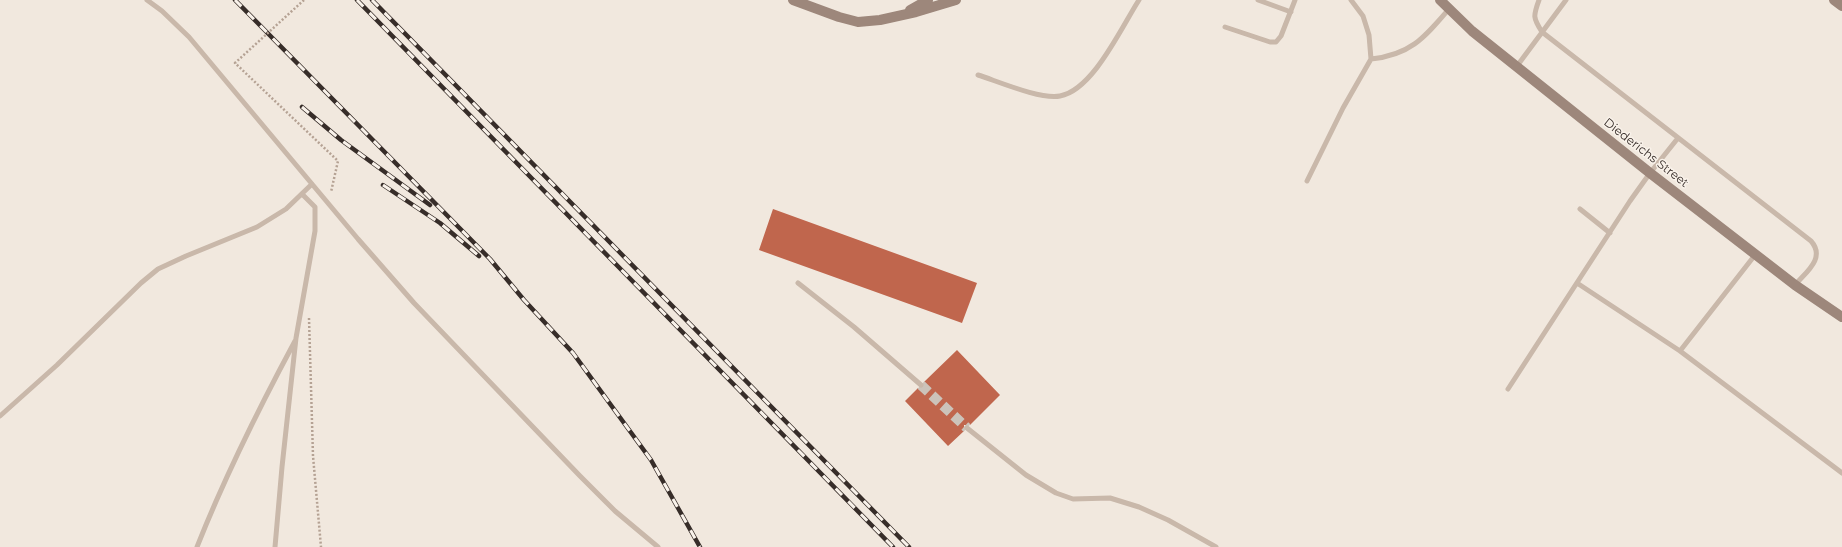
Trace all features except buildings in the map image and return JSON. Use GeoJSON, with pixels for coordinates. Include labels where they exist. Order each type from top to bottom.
{"type":"FeatureCollection","features":[{"type":"Feature","properties":{"kind":"main road"},"geometry":{"type":"LineString","coordinates":[[793,0],[839,17],[858,22],[880,20],[956,0]]}},
{"type":"Feature","properties":{"kind":"main road"},"geometry":{"type":"LineString","coordinates":[[906,13],[914,6],[928,0]]}},
{"type":"Feature","properties":{"kind":"main road","name":"Diederichs Street"},"geometry":{"type":"LineString","coordinates":[[1440,0],[1448,10],[1472,32],[1517,66],[1650,173],[1795,286],[1842,317]]}},
{"type":"Feature","properties":{"kind":"main road"},"geometry":{"type":"LineString","coordinates":[[1834,0],[1842,6]]}},
{"type":"Feature","properties":{"kind":"lane"},"geometry":{"type":"LineString","coordinates":[[147,0],[162,11],[189,37],[358,239],[414,303],[600,496],[615,511],[658,547]]}},
{"type":"Feature","properties":{"kind":"lane"},"geometry":{"type":"LineString","coordinates":[[978,75],[1039,95],[1059,97],[1076,91],[1094,73],[1139,0]]}},
{"type":"Feature","properties":{"kind":"lane"},"geometry":{"type":"LineString","coordinates":[[1258,0],[1291,12]]}},
{"type":"Feature","properties":{"kind":"lane"},"geometry":{"type":"LineString","coordinates":[[1225,27],[1270,42],[1276,42],[1281,36],[1295,0]]}},
{"type":"Feature","properties":{"kind":"lane"},"geometry":{"type":"LineString","coordinates":[[1307,181],[1343,108],[1371,59],[1369,34],[1363,16],[1351,0]]}},
{"type":"Feature","properties":{"kind":"lane"},"geometry":{"type":"LineString","coordinates":[[1539,0],[1534,12],[1535,20],[1542,32],[1811,241],[1816,247],[1817,256],[1814,263],[1795,286]]}},
{"type":"Feature","properties":{"kind":"lane"},"geometry":{"type":"LineString","coordinates":[[1517,66],[1566,0]]}},
{"type":"Feature","properties":{"kind":"lane"},"geometry":{"type":"LineString","coordinates":[[1371,59],[1388,57],[1403,52],[1430,31],[1448,10]]}},
{"type":"Feature","properties":{"kind":"lane"},"geometry":{"type":"LineString","coordinates":[[1508,389],[1610,232],[1650,173],[1678,138]]}},
{"type":"Feature","properties":{"kind":"lane"},"geometry":{"type":"LineString","coordinates":[[0,416],[57,365],[141,283],[158,270],[186,256],[258,227],[286,209],[312,184]]}},
{"type":"Feature","properties":{"kind":"lane"},"geometry":{"type":"LineString","coordinates":[[275,547],[296,338],[315,231],[316,207],[302,194]]}},
{"type":"Feature","properties":{"kind":"lane"},"geometry":{"type":"LineString","coordinates":[[1580,209],[1610,232]]}},
{"type":"Feature","properties":{"kind":"lane"},"geometry":{"type":"LineString","coordinates":[[1680,350],[1755,255]]}},
{"type":"Feature","properties":{"kind":"lane"},"geometry":{"type":"LineString","coordinates":[[798,283],[854,327],[921,385]]}},
{"type":"Feature","properties":{"kind":"lane"},"geometry":{"type":"LineString","coordinates":[[1577,283],[1680,350],[1842,473]]}},
{"type":"Feature","properties":{"kind":"lane"},"geometry":{"type":"LineString","coordinates":[[197,547],[243,444],[296,338]]}},
{"type":"Feature","properties":{"kind":"lane"},"geometry":{"type":"LineString","coordinates":[[967,428],[1026,475],[1056,493],[1073,499],[1110,498],[1139,507],[1168,520],[1216,547]]}},
{"type":"Feature","properties":{"kind":"path"},"geometry":{"type":"LineString","coordinates":[[304,0],[235,63],[338,161],[332,192]]}},
{"type":"Feature","properties":{"kind":"path"},"geometry":{"type":"LineString","coordinates":[[309,315],[313,456],[321,547]]}},
{"type":"Feature","properties":{"kind":"tunnel"},"geometry":{"type":"LineString","coordinates":[[921,385],[967,428]]}},
{"type":"Feature","properties":{"kind":"railway"},"geometry":{"type":"LineString","coordinates":[[235,0],[490,259],[524,300],[573,353],[651,460],[700,547]]}},
{"type":"Feature","properties":{"kind":"railway"},"geometry":{"type":"LineString","coordinates":[[357,0],[893,547]]}},
{"type":"Feature","properties":{"kind":"railway"},"geometry":{"type":"LineString","coordinates":[[372,0],[909,547]]}},
{"type":"Feature","properties":{"kind":"railway"},"geometry":{"type":"LineString","coordinates":[[302,107],[341,140],[430,205]]}},
{"type":"Feature","properties":{"kind":"railway"},"geometry":{"type":"LineString","coordinates":[[383,185],[440,223],[479,256]]}}]}
